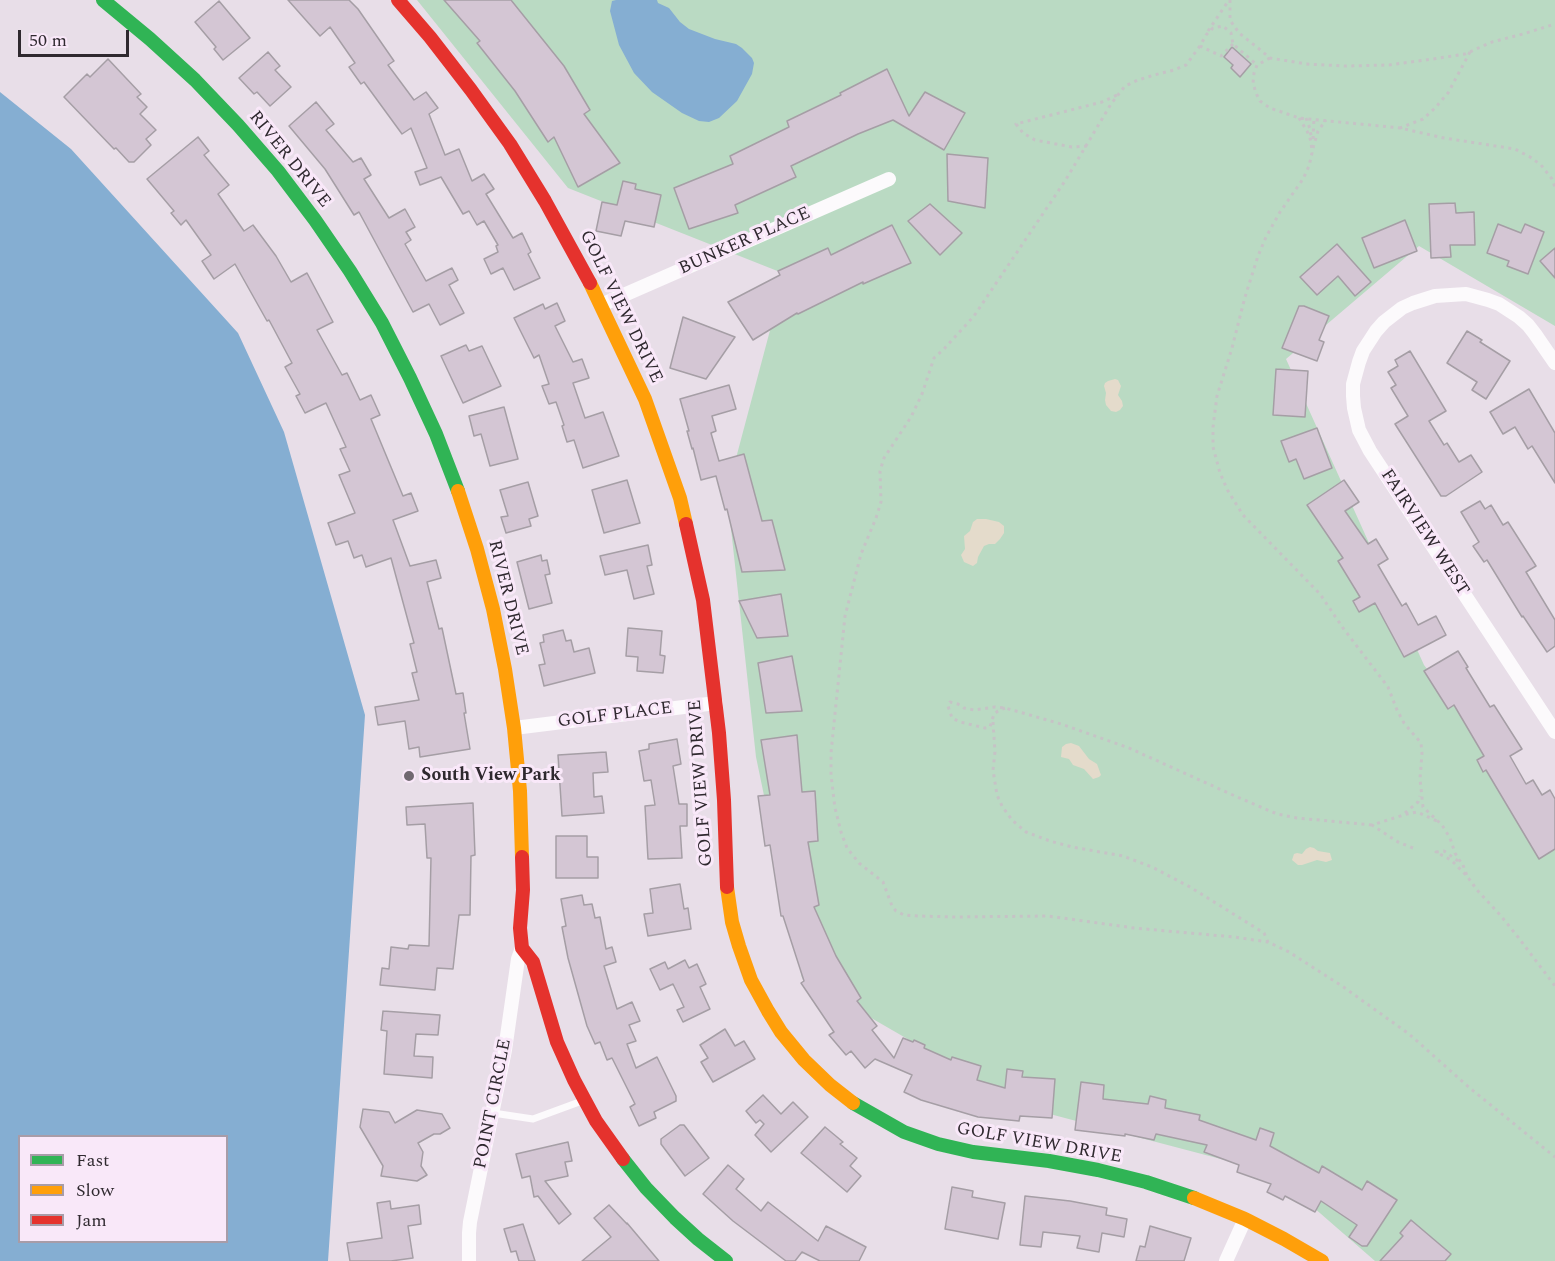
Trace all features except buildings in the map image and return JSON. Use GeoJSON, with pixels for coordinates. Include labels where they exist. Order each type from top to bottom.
{"type":"FeatureCollection","features":[{"type":"Feature","properties":{"kind":"street","name":"RIVER DRIVE"},"geometry":{"type":"LineString","coordinates":[[103,0],[195,80],[271,163],[315,220],[350,271],[415,387],[458,491],[477,549],[493,609],[505,669],[520,791],[522,948],[533,962],[557,1042],[597,1121],[646,1188],[698,1239],[726,1261]]}},
{"type":"Feature","properties":{"kind":"street","name":"GOLF VIEW DRIVE"},"geometry":{"type":"LineString","coordinates":[[398,0],[430,37],[510,144],[570,245],[645,399],[680,498],[703,600],[716,704],[724,800],[727,887],[732,922],[751,980],[781,1032],[830,1085],[858,1107],[904,1132],[938,1144],[974,1152],[1049,1161],[1146,1182],[1194,1198],[1245,1219],[1322,1261]]}},
{"type":"Feature","properties":{"kind":"street","name":"BUNKER PLACE"},"geometry":{"type":"LineString","coordinates":[[601,305],[889,179]]}},
{"type":"Feature","properties":{"kind":"street","name":"FAIRVIEW WEST"},"geometry":{"type":"LineString","coordinates":[[1555,363],[1535,333],[1519,317],[1499,304],[1466,294],[1435,296],[1402,308],[1384,322],[1363,351],[1353,384],[1354,408],[1359,430],[1370,451],[1555,732]]}},
{"type":"Feature","properties":{"kind":"street","name":"GOLF PLACE"},"geometry":{"type":"LineString","coordinates":[[514,728],[716,704]]}},
{"type":"Feature","properties":{"kind":"street","name":"POINT CIRCLE"},"geometry":{"type":"LineString","coordinates":[[469,1261],[470,1222],[506,1050],[518,959],[522,948]]}},
{"type":"Feature","properties":{"kind":"street"},"geometry":{"type":"LineString","coordinates":[[1226,1261],[1245,1219]]}},
{"type":"Feature","properties":{"kind":"lane"},"geometry":{"type":"LineString","coordinates":[[493,1113],[533,1119],[585,1100]]}},
{"type":"Feature","properties":{"kind":"path"},"geometry":{"type":"LineString","coordinates":[[1229,0],[1186,65],[1125,86],[1111,104],[1065,181],[974,315],[944,350],[934,358],[922,394],[911,417],[885,458],[880,471],[881,502],[861,554],[845,616],[831,753],[835,808],[847,848],[859,863],[883,882],[892,906],[904,915],[927,917],[1048,916],[1134,928],[1268,942],[1289,952],[1342,986],[1409,1034],[1555,1157]]}},
{"type":"Feature","properties":{"kind":"path"},"geometry":{"type":"LineString","coordinates":[[1229,0],[1230,20],[1239,33],[1270,58],[1306,64],[1389,66],[1465,54],[1492,42],[1555,24]]}},
{"type":"Feature","properties":{"kind":"path"},"geometry":{"type":"LineString","coordinates":[[1206,35],[1213,28],[1223,26],[1230,33],[1233,44],[1257,65]]}},
{"type":"Feature","properties":{"kind":"path"},"geometry":{"type":"LineString","coordinates":[[1200,46],[1221,56],[1233,44]]}},
{"type":"Feature","properties":{"kind":"path"},"geometry":{"type":"LineString","coordinates":[[1401,128],[1423,119],[1435,108],[1448,93],[1470,51]]}},
{"type":"Feature","properties":{"kind":"path"},"geometry":{"type":"LineString","coordinates":[[1270,58],[1257,65],[1253,83],[1260,101],[1270,108],[1299,118],[1401,128],[1444,138],[1515,149],[1541,165],[1555,187]]}},
{"type":"Feature","properties":{"kind":"path"},"geometry":{"type":"LineString","coordinates":[[1087,146],[1072,147],[1035,140],[1023,133],[1016,124],[1102,102],[1119,94]]}},
{"type":"Feature","properties":{"kind":"path"},"geometry":{"type":"LineString","coordinates":[[1299,118],[1311,141],[1312,153]]}},
{"type":"Feature","properties":{"kind":"path"},"geometry":{"type":"LineString","coordinates":[[1306,118],[1310,129],[1312,153]]}},
{"type":"Feature","properties":{"kind":"path"},"geometry":{"type":"LineString","coordinates":[[1312,153],[1314,118]]}},
{"type":"Feature","properties":{"kind":"path"},"geometry":{"type":"LineString","coordinates":[[1326,120],[1318,130],[1309,166],[1303,179],[1280,212],[1258,256],[1217,396],[1213,447],[1224,482],[1243,514],[1320,594],[1388,687],[1404,723],[1420,743],[1423,807],[1441,823],[1467,876]]}},
{"type":"Feature","properties":{"kind":"path"},"geometry":{"type":"LineString","coordinates":[[993,720],[990,727],[985,728],[960,722],[952,718],[948,706],[950,702],[968,709],[1005,708],[1061,724],[1114,742],[1277,814],[1372,825],[1417,812],[1441,823]]}},
{"type":"Feature","properties":{"kind":"path"},"geometry":{"type":"LineString","coordinates":[[1005,708],[994,714],[993,765],[996,795],[1011,820],[1026,832],[1050,841],[1123,856],[1152,867],[1190,887],[1264,933],[1268,942]]}},
{"type":"Feature","properties":{"kind":"path"},"geometry":{"type":"LineString","coordinates":[[1401,816],[1419,802],[1421,794]]}},
{"type":"Feature","properties":{"kind":"path"},"geometry":{"type":"LineString","coordinates":[[1372,825],[1398,842],[1413,848]]}},
{"type":"Feature","properties":{"kind":"path"},"geometry":{"type":"LineString","coordinates":[[1463,866],[1444,851],[1436,852],[1451,860],[1467,876],[1555,986]]}},
{"type":"Feature","properties":{"kind":"green space"},"geometry":{"type":"Polygon","coordinates":[[[417,0],[1555,0],[1555,326],[1419,246],[1286,359],[1424,665],[1555,835],[1555,1261],[1375,1261],[1274,1173],[1027,1108],[802,978],[756,757],[727,492],[785,274],[568,188],[417,0]]]}},
{"type":"Feature","properties":{"kind":"sand"},"geometry":{"type":"Polygon","coordinates":[[[1115,379],[1121,386],[1118,395],[1123,406],[1116,412],[1111,411],[1106,405],[1104,386],[1108,381],[1115,379]]]}},
{"type":"Feature","properties":{"kind":"sand"},"geometry":{"type":"Polygon","coordinates":[[[977,519],[999,522],[1004,526],[1004,533],[995,544],[984,546],[977,563],[973,566],[964,562],[961,555],[965,549],[964,536],[977,519]]]}},
{"type":"Feature","properties":{"kind":"sand"},"geometry":{"type":"Polygon","coordinates":[[[1071,743],[1079,746],[1089,759],[1097,764],[1101,775],[1099,777],[1093,779],[1084,769],[1073,765],[1069,759],[1061,757],[1062,747],[1071,743]]]}},
{"type":"Feature","properties":{"kind":"sand"},"geometry":{"type":"Polygon","coordinates":[[[1310,847],[1330,853],[1332,860],[1326,862],[1317,860],[1298,865],[1292,860],[1294,854],[1302,854],[1310,847]]]}},
{"type":"Feature","properties":{"kind":"water"},"geometry":{"type":"Polygon","coordinates":[[[657,0],[658,3],[669,8],[689,29],[742,48],[754,63],[752,74],[737,101],[719,118],[709,122],[699,121],[682,113],[652,92],[634,73],[619,45],[610,11],[612,1],[657,0]]]}},
{"type":"Feature","properties":{"kind":"water"},"geometry":{"type":"Polygon","coordinates":[[[0,92],[71,149],[238,333],[284,432],[365,715],[328,1261],[0,1261],[0,92]]]}},
{"type":"Feature","properties":{"kind":"traffic: fast"},"geometry":{"type":"LineString","coordinates":[[103,0],[195,80],[278,171],[315,220],[382,323],[436,434],[458,491]]}},
{"type":"Feature","properties":{"kind":"traffic: fast"},"geometry":{"type":"LineString","coordinates":[[853,1103],[904,1132],[938,1144],[973,1152],[1049,1161],[1098,1170],[1146,1182],[1194,1198]]}},
{"type":"Feature","properties":{"kind":"traffic: fast"},"geometry":{"type":"LineString","coordinates":[[623,1159],[646,1188],[675,1218],[726,1261]]}},
{"type":"Feature","properties":{"kind":"traffic: slow"},"geometry":{"type":"LineString","coordinates":[[590,283],[645,399],[680,498],[686,524]]}},
{"type":"Feature","properties":{"kind":"traffic: slow"},"geometry":{"type":"LineString","coordinates":[[458,491],[493,609],[505,669],[520,791],[522,857]]}},
{"type":"Feature","properties":{"kind":"traffic: slow"},"geometry":{"type":"LineString","coordinates":[[727,887],[732,922],[739,946],[751,980],[768,1011],[781,1032],[804,1060],[853,1103]]}},
{"type":"Feature","properties":{"kind":"traffic: slow"},"geometry":{"type":"LineString","coordinates":[[1194,1198],[1245,1219],[1322,1261]]}},
{"type":"Feature","properties":{"kind":"traffic: jam"},"geometry":{"type":"LineString","coordinates":[[398,0],[430,37],[510,144],[545,201],[590,283]]}},
{"type":"Feature","properties":{"kind":"traffic: jam"},"geometry":{"type":"LineString","coordinates":[[686,524],[703,600],[719,733],[727,887]]}},
{"type":"Feature","properties":{"kind":"traffic: jam"},"geometry":{"type":"LineString","coordinates":[[522,857],[523,890],[520,928],[522,948],[533,962],[557,1042],[574,1080],[596,1121],[623,1159]]}},
{"type":"Feature","properties":{"kind":"place","name":"South View Park"},"geometry":{"type":"Point","coordinates":[409,776]}}]}
